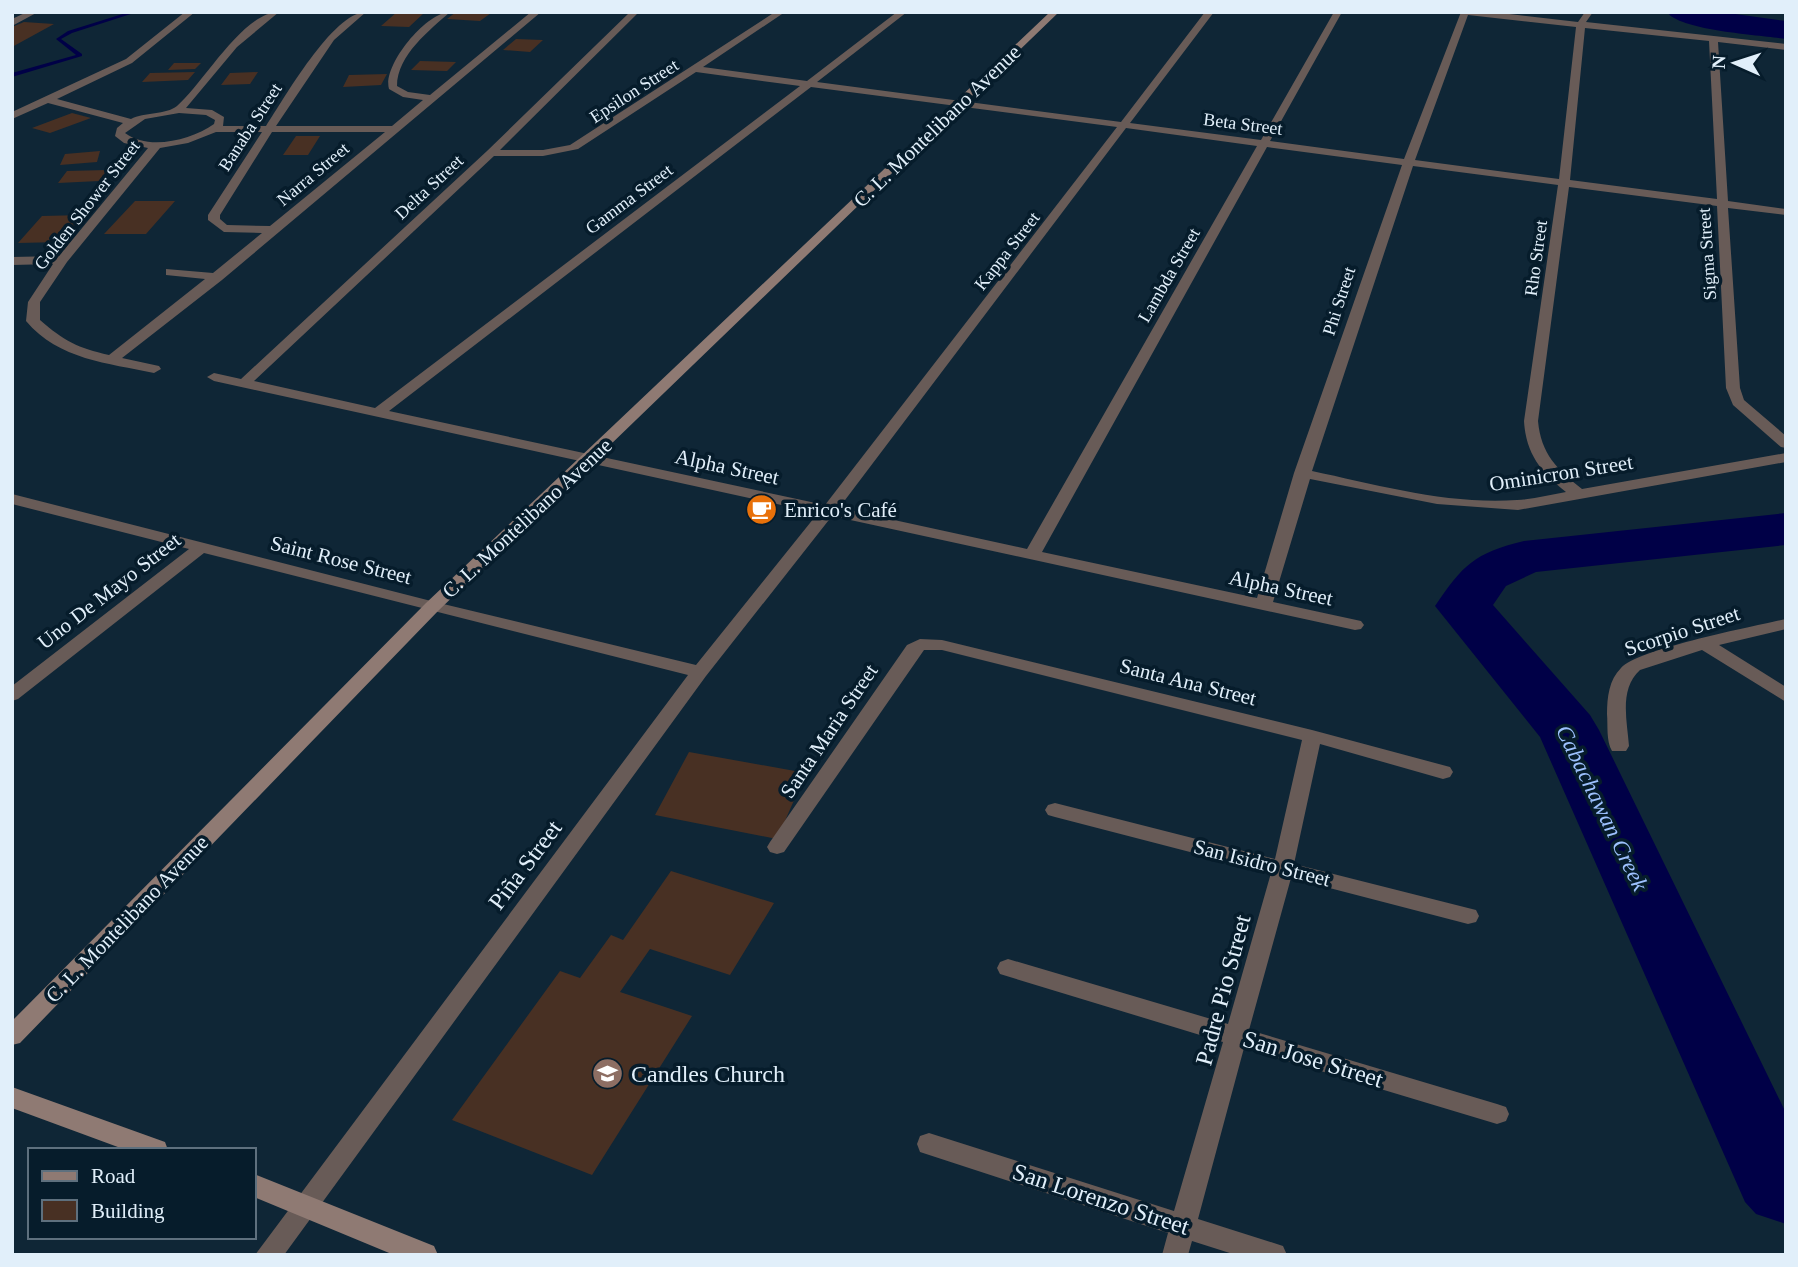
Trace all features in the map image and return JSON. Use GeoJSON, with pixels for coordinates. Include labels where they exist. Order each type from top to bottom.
{"type":"FeatureCollection","features":[{"type":"Feature","properties":{"kind":"street"},"geometry":{"type":"LineString","coordinates":[[12,23],[34,12]]}},
{"type":"Feature","properties":{"kind":"street"},"geometry":{"type":"LineString","coordinates":[[12,116],[129,61],[191,12]]}},
{"type":"Feature","properties":{"kind":"street"},"geometry":{"type":"LineString","coordinates":[[179,110],[234,45],[275,12]]}},
{"type":"Feature","properties":{"kind":"street","name":"Banaba Street"},"geometry":{"type":"LineString","coordinates":[[273,230],[224,228],[214,219],[214,215],[303,76],[331,38],[362,12]]}},
{"type":"Feature","properties":{"kind":"street"},"geometry":{"type":"LineString","coordinates":[[430,98],[398,92],[392,87],[392,80],[414,39],[446,12]]}},
{"type":"Feature","properties":{"kind":"street","name":"Narra Street"},"geometry":{"type":"LineString","coordinates":[[111,360],[218,277],[430,98],[537,12]]}},
{"type":"Feature","properties":{"kind":"street","name":"Delta Street"},"geometry":{"type":"LineString","coordinates":[[244,383],[491,153],[635,12]]}},
{"type":"Feature","properties":{"kind":"street","name":"Epsilon Street"},"geometry":{"type":"LineString","coordinates":[[491,153],[537,155],[574,148],[782,12]]}},
{"type":"Feature","properties":{"kind":"street","name":"Gamma Street"},"geometry":{"type":"LineString","coordinates":[[376,414],[903,12]]}},
{"type":"Feature","properties":{"kind":"street","name":"C. L. Montelibano Avenue"},"geometry":{"type":"LineString","coordinates":[[12,1036],[432,607],[1055,12]]}},
{"type":"Feature","properties":{"kind":"street","name":"Kappa Street"},"geometry":{"type":"LineString","coordinates":[[829,510],[1210,12]]}},
{"type":"Feature","properties":{"kind":"street","name":"Lambda Street"},"geometry":{"type":"LineString","coordinates":[[1032,555],[1338,12]]}},
{"type":"Feature","properties":{"kind":"street"},"geometry":{"type":"LineString","coordinates":[[1466,12],[1585,18],[1713,39],[1786,47]]}},
{"type":"Feature","properties":{"kind":"street","name":"Phi Street"},"geometry":{"type":"LineString","coordinates":[[1263,606],[1302,473],[1406,163],[1466,12]]}},
{"type":"Feature","properties":{"kind":"street","name":"Rho Street"},"geometry":{"type":"LineString","coordinates":[[1577,493],[1538,457],[1531,439],[1531,421],[1585,18]]}},
{"type":"Feature","properties":{"kind":"street","name":"Sigma Street"},"geometry":{"type":"LineString","coordinates":[[1713,39],[1733,388],[1738,402],[1786,444]]}},
{"type":"Feature","properties":{"kind":"street","name":"Beta Street"},"geometry":{"type":"LineString","coordinates":[[696,69],[1786,212]]}},
{"type":"Feature","properties":{"kind":"street"},"geometry":{"type":"LineString","coordinates":[[50,100],[131,122]]}},
{"type":"Feature","properties":{"kind":"street"},"geometry":{"type":"LineString","coordinates":[[214,129],[220,119],[215,114],[179,110],[157,113],[131,122],[122,128],[120,134],[124,139],[157,144],[194,139],[214,129],[394,129]]}},
{"type":"Feature","properties":{"kind":"street","name":"Golden Shower Street"},"geometry":{"type":"LineString","coordinates":[[111,360],[73,351],[51,338],[33,321],[34,302],[62,260],[157,144]]}},
{"type":"Feature","properties":{"kind":"street"},"geometry":{"type":"LineString","coordinates":[[12,261],[62,260]]}},
{"type":"Feature","properties":{"kind":"street"},"geometry":{"type":"LineString","coordinates":[[170,272],[218,277]]}},
{"type":"Feature","properties":{"kind":"street"},"geometry":{"type":"LineString","coordinates":[[111,360],[154,369]]}},
{"type":"Feature","properties":{"kind":"street","name":"Alpha Street"},"geometry":{"type":"LineString","coordinates":[[214,377],[1354,625]]}},
{"type":"Feature","properties":{"kind":"street","name":"Ominicron Street"},"geometry":{"type":"LineString","coordinates":[[1302,473],[1443,502],[1480,506],[1518,505],[1786,457]]}},
{"type":"Feature","properties":{"kind":"street","name":"Saint Rose Street"},"geometry":{"type":"LineString","coordinates":[[12,499],[432,607],[700,672]]}},
{"type":"Feature","properties":{"kind":"street","name":"Piña Street"},"geometry":{"type":"LineString","coordinates":[[268,1255],[700,672],[829,510]]}},
{"type":"Feature","properties":{"kind":"street","name":"Uno De Mayo Street"},"geometry":{"type":"LineString","coordinates":[[12,695],[201,548]]}},
{"type":"Feature","properties":{"kind":"street","name":"Scorpio Street"},"geometry":{"type":"LineString","coordinates":[[1619,746],[1618,684],[1623,673],[1634,666],[1704,643],[1786,624]]}},
{"type":"Feature","properties":{"kind":"street"},"geometry":{"type":"LineString","coordinates":[[1704,643],[1786,696]]}},
{"type":"Feature","properties":{"kind":"street","name":"Santa Ana Street"},"geometry":{"type":"LineString","coordinates":[[920,644],[942,645],[1312,736],[1443,772]]}},
{"type":"Feature","properties":{"kind":"street","name":"Santa Maria Street"},"geometry":{"type":"LineString","coordinates":[[777,847],[913,649],[920,644]]}},
{"type":"Feature","properties":{"kind":"street","name":"Padre Pio Street"},"geometry":{"type":"LineString","coordinates":[[1175,1255],[1283,868],[1312,736]]}},
{"type":"Feature","properties":{"kind":"street","name":"San Isidro Street"},"geometry":{"type":"LineString","coordinates":[[1055,810],[1468,916]]}},
{"type":"Feature","properties":{"kind":"street","name":"San Jose Street"},"geometry":{"type":"LineString","coordinates":[[1008,968],[1497,1114]]}},
{"type":"Feature","properties":{"kind":"street"},"geometry":{"type":"LineString","coordinates":[[12,1097],[151,1148]]}},
{"type":"Feature","properties":{"kind":"street","name":"San Lorenzo Street"},"geometry":{"type":"LineString","coordinates":[[929,1144],[1274,1255]]}},
{"type":"Feature","properties":{"kind":"street"},"geometry":{"type":"LineString","coordinates":[[256,1186],[425,1255]]}},
{"type":"Feature","properties":{"kind":"building"},"geometry":{"type":"Polygon","coordinates":[[[397,12],[424,13],[409,27],[381,26],[397,12]]]}},
{"type":"Feature","properties":{"kind":"building"},"geometry":{"type":"Polygon","coordinates":[[[456,12],[491,13],[480,21],[447,19],[456,12]]]}},
{"type":"Feature","properties":{"kind":"building"},"geometry":{"type":"Polygon","coordinates":[[[24,22],[54,24],[12,47],[12,27],[24,22]]]}},
{"type":"Feature","properties":{"kind":"building"},"geometry":{"type":"Polygon","coordinates":[[[516,39],[543,40],[530,52],[503,50],[516,39]]]}},
{"type":"Feature","properties":{"kind":"building"},"geometry":{"type":"Polygon","coordinates":[[[420,61],[456,62],[447,71],[411,70],[420,61]]]}},
{"type":"Feature","properties":{"kind":"building"},"geometry":{"type":"Polygon","coordinates":[[[174,63],[201,63],[195,69],[168,70],[174,63]]]}},
{"type":"Feature","properties":{"kind":"building"},"geometry":{"type":"Polygon","coordinates":[[[195,72],[188,80],[142,82],[150,73],[195,72]]]}},
{"type":"Feature","properties":{"kind":"building"},"geometry":{"type":"Polygon","coordinates":[[[258,72],[250,84],[221,85],[230,73],[258,72]]]}},
{"type":"Feature","properties":{"kind":"building"},"geometry":{"type":"Polygon","coordinates":[[[387,74],[381,85],[343,87],[349,75],[387,74]]]}},
{"type":"Feature","properties":{"kind":"building"},"geometry":{"type":"Polygon","coordinates":[[[72,113],[91,118],[50,133],[32,128],[72,113]]]}},
{"type":"Feature","properties":{"kind":"building"},"geometry":{"type":"Polygon","coordinates":[[[296,136],[320,136],[308,155],[283,155],[296,136]]]}},
{"type":"Feature","properties":{"kind":"building"},"geometry":{"type":"Polygon","coordinates":[[[100,151],[97,162],[60,165],[65,154],[100,151]]]}},
{"type":"Feature","properties":{"kind":"building"},"geometry":{"type":"Polygon","coordinates":[[[107,170],[99,181],[58,183],[67,171],[107,170]]]}},
{"type":"Feature","properties":{"kind":"building"},"geometry":{"type":"Polygon","coordinates":[[[135,201],[175,201],[146,234],[104,234],[135,201]]]}},
{"type":"Feature","properties":{"kind":"building"},"geometry":{"type":"Polygon","coordinates":[[[84,215],[61,242],[18,243],[42,216],[84,215]]]}},
{"type":"Feature","properties":{"kind":"building"},"geometry":{"type":"Polygon","coordinates":[[[689,752],[806,773],[777,839],[655,815],[689,752]]]}},
{"type":"Feature","properties":{"kind":"building"},"geometry":{"type":"Polygon","coordinates":[[[671,871],[774,903],[730,975],[650,949],[620,992],[692,1016],[592,1175],[452,1120],[560,971],[580,978],[611,935],[623,940],[671,871]]]}},
{"type":"Feature","properties":{"kind":"waterway"},"geometry":{"type":"LineString","coordinates":[[12,75],[80,55],[58,39],[70,32],[135,12]]}},
{"type":"Feature","properties":{"kind":"waterway","name":"Cabachawan Creek"},"geometry":{"type":"LineString","coordinates":[[1681,12],[1701,18],[1786,30]]}},
{"type":"Feature","properties":{"kind":"waterway","name":"Cabachawan Creek"},"geometry":{"type":"LineString","coordinates":[[1786,529],[1524,557],[1487,574],[1463,606],[1568,730],[1774,1176],[1786,1187]]}},
{"type":"Feature","properties":{"kind":"place","name":"Enrico's Café"},"geometry":{"type":"Point","coordinates":[761,510]}},
{"type":"Feature","properties":{"kind":"place","name":"Candles Church"},"geometry":{"type":"Point","coordinates":[608,1074]}}]}
